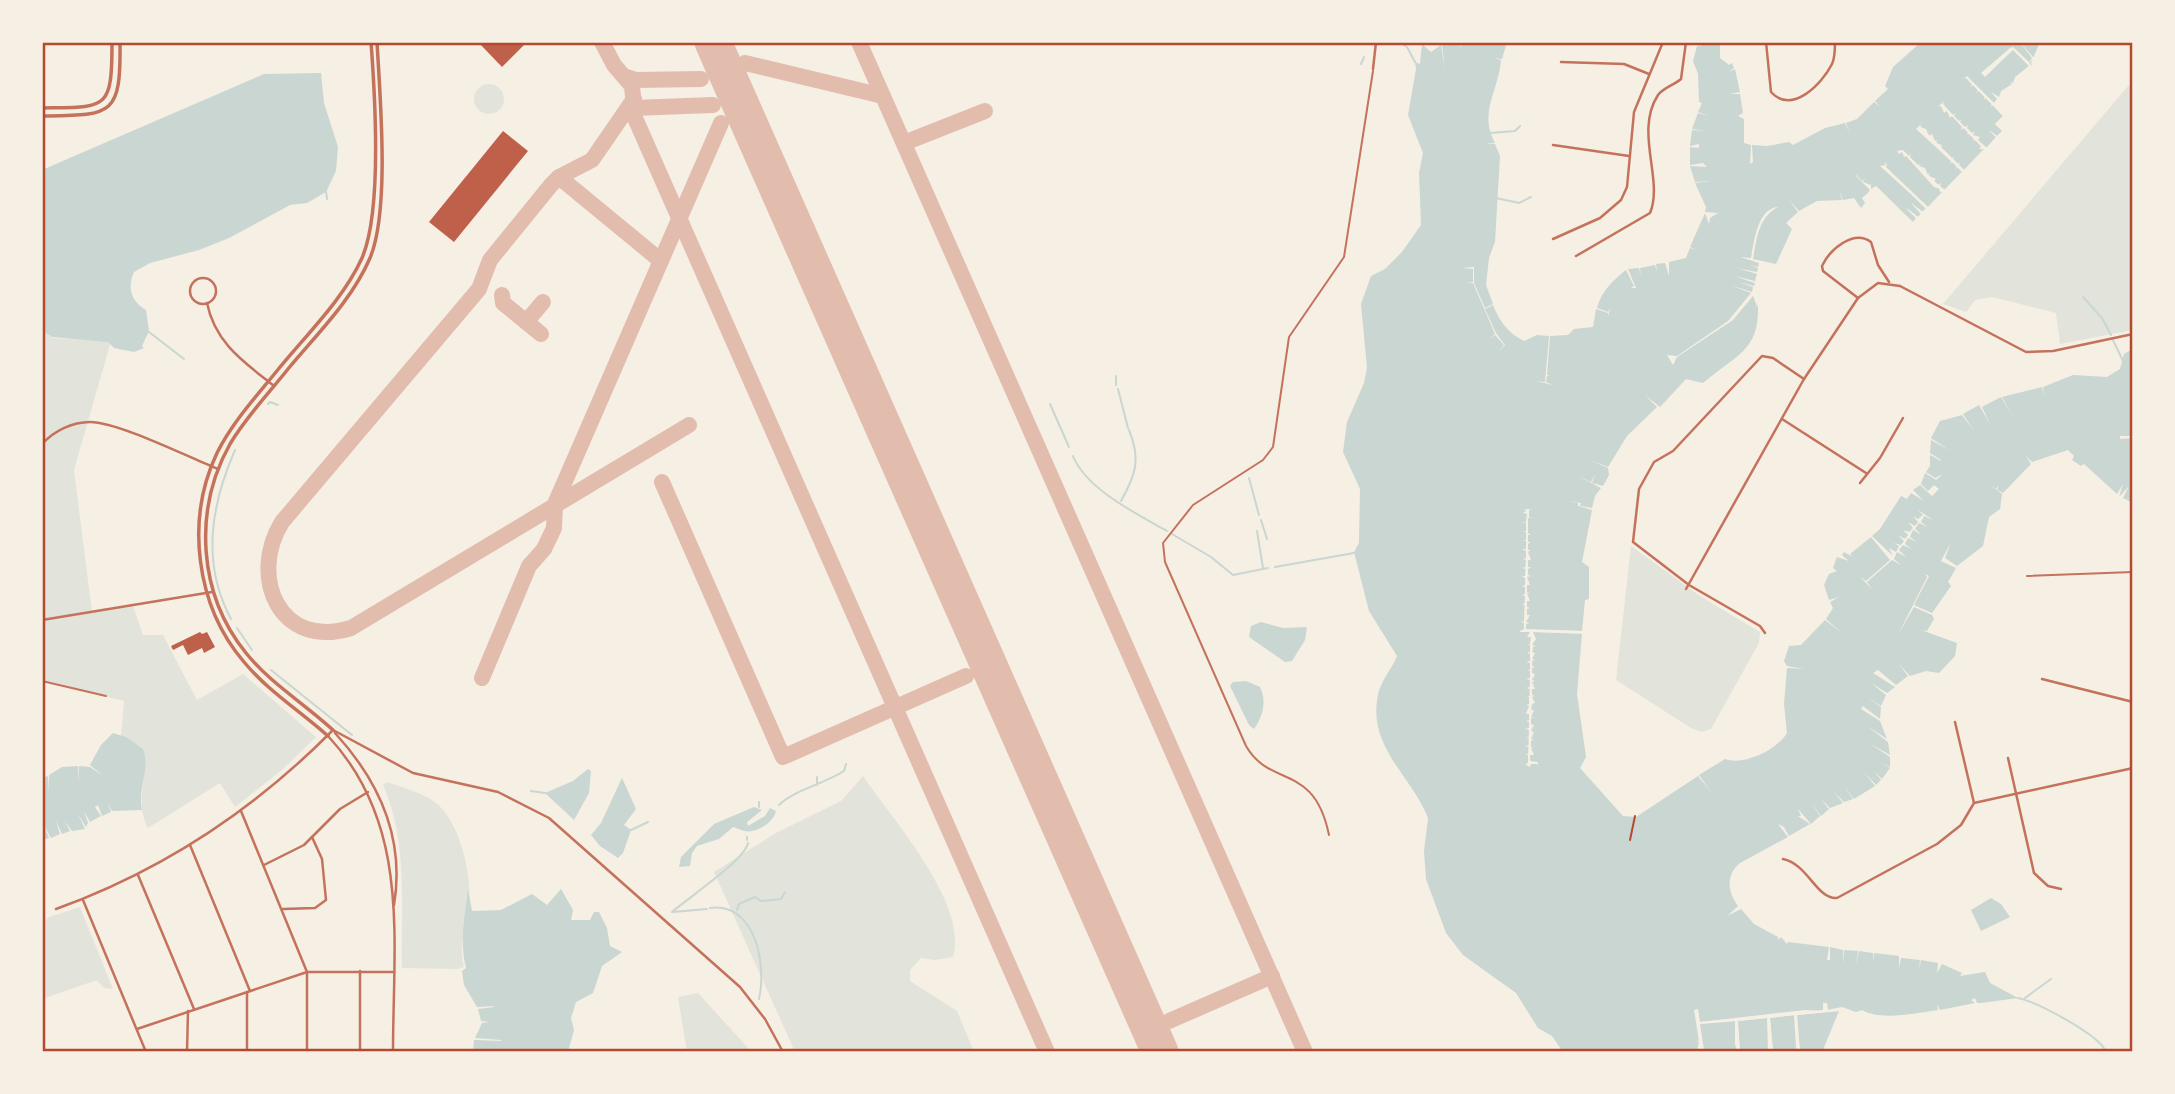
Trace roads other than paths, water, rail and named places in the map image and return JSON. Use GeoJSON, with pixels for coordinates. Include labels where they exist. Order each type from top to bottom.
{"type":"FeatureCollection","features":[{"type":"Feature","properties":{"kind":"street"},"geometry":{"type":"LineString","coordinates":[[42,108],[89,107],[104,101],[110,90],[112,42]]}},
{"type":"Feature","properties":{"kind":"street"},"geometry":{"type":"LineString","coordinates":[[42,116],[90,115],[109,107],[118,92],[120,42]]}},
{"type":"Feature","properties":{"kind":"street"},"geometry":{"type":"LineString","coordinates":[[371,42],[374,206],[366,247],[345,287],[227,435],[212,466],[202,499],[199,529],[206,594],[226,636],[245,664],[327,736],[354,767],[368,792],[385,838],[393,909],[393,1052]]}},
{"type":"Feature","properties":{"kind":"street"},"geometry":{"type":"LineString","coordinates":[[377,42],[381,205],[376,240],[365,268],[351,292],[240,429],[218,469],[206,525],[206,559],[212,592],[227,626],[245,652],[333,730],[363,768],[388,819],[398,871],[393,909]]}},
{"type":"Feature","properties":{"kind":"street"},"geometry":{"type":"LineString","coordinates":[[1373,69],[1376,42]]}},
{"type":"Feature","properties":{"kind":"street"},"geometry":{"type":"LineString","coordinates":[[1553,239],[1588,225],[1617,205],[1627,187],[1634,112],[1663,42]]}},
{"type":"Feature","properties":{"kind":"street"},"geometry":{"type":"LineString","coordinates":[[1576,256],[1647,216],[1652,210],[1649,125],[1660,93],[1681,79],[1686,42]]}},
{"type":"Feature","properties":{"kind":"street"},"geometry":{"type":"LineString","coordinates":[[1766,42],[1771,92],[1784,100],[1801,99],[1833,61],[1835,42]]}},
{"type":"Feature","properties":{"kind":"street"},"geometry":{"type":"LineString","coordinates":[[1561,62],[1628,65],[1649,74]]}},
{"type":"Feature","properties":{"kind":"street"},"geometry":{"type":"LineString","coordinates":[[1553,145],[1629,156]]}},
{"type":"Feature","properties":{"kind":"street"},"geometry":{"type":"LineString","coordinates":[[1858,298],[1823,271],[1822,266],[1832,251],[1852,238],[1862,237],[1871,242],[1878,265],[1890,283],[2026,352],[2053,352],[2133,334]]}},
{"type":"Feature","properties":{"kind":"street"},"geometry":{"type":"LineString","coordinates":[[198,279],[207,279],[215,287],[213,299],[207,303],[198,303],[192,297],[190,289],[198,279]]}},
{"type":"Feature","properties":{"kind":"street"},"geometry":{"type":"LineString","coordinates":[[1686,589],[1804,379],[1858,298],[1873,285],[1890,283]]}},
{"type":"Feature","properties":{"kind":"street"},"geometry":{"type":"LineString","coordinates":[[207,303],[213,325],[224,344],[274,386]]}},
{"type":"Feature","properties":{"kind":"street"},"geometry":{"type":"LineString","coordinates":[[1765,633],[1760,626],[1689,584],[1633,542],[1636,501],[1642,480],[1654,462],[1673,452],[1762,356],[1773,358],[1804,379]]}},
{"type":"Feature","properties":{"kind":"street"},"geometry":{"type":"LineString","coordinates":[[1860,483],[1880,458],[1903,418]]}},
{"type":"Feature","properties":{"kind":"street"},"geometry":{"type":"LineString","coordinates":[[1782,419],[1866,473]]}},
{"type":"Feature","properties":{"kind":"street"},"geometry":{"type":"LineString","coordinates":[[42,444],[59,430],[91,422],[110,426],[218,469]]}},
{"type":"Feature","properties":{"kind":"street"},"geometry":{"type":"LineString","coordinates":[[42,620],[212,592]]}},
{"type":"Feature","properties":{"kind":"street"},"geometry":{"type":"LineString","coordinates":[[2042,679],[2133,702]]}},
{"type":"Feature","properties":{"kind":"street"},"geometry":{"type":"LineString","coordinates":[[1783,859],[1798,864],[1825,895],[1837,898],[1937,844],[1961,825],[1974,803],[1955,722]]}},
{"type":"Feature","properties":{"kind":"street"},"geometry":{"type":"LineString","coordinates":[[56,909],[83,900],[138,874],[190,845],[240,811],[333,730]]}},
{"type":"Feature","properties":{"kind":"street"},"geometry":{"type":"LineString","coordinates":[[333,730],[413,773],[498,792],[549,818],[740,987],[765,1019],[783,1052]]}},
{"type":"Feature","properties":{"kind":"street"},"geometry":{"type":"LineString","coordinates":[[2008,758],[2034,873],[2048,886],[2061,888]]}},
{"type":"Feature","properties":{"kind":"street"},"geometry":{"type":"LineString","coordinates":[[1974,803],[2133,768]]}},
{"type":"Feature","properties":{"kind":"street"},"geometry":{"type":"LineString","coordinates":[[264,865],[284,856],[312,837],[341,809],[368,792]]}},
{"type":"Feature","properties":{"kind":"street"},"geometry":{"type":"LineString","coordinates":[[240,811],[307,972],[307,1052]]}},
{"type":"Feature","properties":{"kind":"street"},"geometry":{"type":"LineString","coordinates":[[282,910],[315,908],[326,900],[322,859],[312,837]]}},
{"type":"Feature","properties":{"kind":"street"},"geometry":{"type":"LineString","coordinates":[[190,845],[249,992],[247,1052]]}},
{"type":"Feature","properties":{"kind":"street"},"geometry":{"type":"LineString","coordinates":[[138,874],[194,1009]]}},
{"type":"Feature","properties":{"kind":"street"},"geometry":{"type":"LineString","coordinates":[[83,900],[146,1052]]}},
{"type":"Feature","properties":{"kind":"street"},"geometry":{"type":"LineString","coordinates":[[360,971],[360,1052]]}},
{"type":"Feature","properties":{"kind":"street"},"geometry":{"type":"LineString","coordinates":[[137,1029],[307,972],[393,972]]}},
{"type":"Feature","properties":{"kind":"street"},"geometry":{"type":"LineString","coordinates":[[187,1052],[188,1011]]}},
{"type":"Feature","properties":{"kind":"lane"},"geometry":{"type":"LineString","coordinates":[[1329,835],[1323,811],[1309,789],[1254,758],[1245,746],[1165,562],[1163,543],[1172,528],[1205,495],[1264,460],[1272,447],[1289,337],[1338,269],[1343,257],[1373,69]]}},
{"type":"Feature","properties":{"kind":"lane"},"geometry":{"type":"LineString","coordinates":[[2027,576],[2133,572]]}},
{"type":"Feature","properties":{"kind":"lane"},"geometry":{"type":"LineString","coordinates":[[42,681],[106,696]]}},
{"type":"Feature","properties":{"kind":"waterway"},"geometry":{"type":"LineString","coordinates":[[1399,42],[1407,47],[1415,62]]}},
{"type":"Feature","properties":{"kind":"waterway"},"geometry":{"type":"LineString","coordinates":[[1361,64],[1364,57]]}},
{"type":"Feature","properties":{"kind":"waterway"},"geometry":{"type":"LineString","coordinates":[[1490,133],[1515,131],[1520,126]]}},
{"type":"Feature","properties":{"kind":"waterway"},"geometry":{"type":"LineString","coordinates":[[326,191],[327,199]]}},
{"type":"Feature","properties":{"kind":"waterway"},"geometry":{"type":"LineString","coordinates":[[1496,198],[1519,203],[1531,197]]}},
{"type":"Feature","properties":{"kind":"waterway"},"geometry":{"type":"LineString","coordinates":[[2083,297],[2102,318],[2111,335]]}},
{"type":"Feature","properties":{"kind":"waterway"},"geometry":{"type":"LineString","coordinates":[[149,332],[184,359]]}},
{"type":"Feature","properties":{"kind":"waterway"},"geometry":{"type":"LineString","coordinates":[[2113,340],[2123,361]]}},
{"type":"Feature","properties":{"kind":"waterway"},"geometry":{"type":"LineString","coordinates":[[1116,376],[1116,385]]}},
{"type":"Feature","properties":{"kind":"waterway"},"geometry":{"type":"LineString","coordinates":[[1118,389],[1128,428]]}},
{"type":"Feature","properties":{"kind":"waterway"},"geometry":{"type":"LineString","coordinates":[[268,404],[270,402],[278,405]]}},
{"type":"Feature","properties":{"kind":"waterway"},"geometry":{"type":"LineString","coordinates":[[1050,404],[1069,447]]}},
{"type":"Feature","properties":{"kind":"waterway"},"geometry":{"type":"LineString","coordinates":[[1121,501],[1130,483],[1136,458],[1129,430]]}},
{"type":"Feature","properties":{"kind":"waterway"},"geometry":{"type":"LineString","coordinates":[[231,619],[216,577],[213,534],[220,492],[235,450]]}},
{"type":"Feature","properties":{"kind":"waterway"},"geometry":{"type":"LineString","coordinates":[[1073,456],[1089,479],[1101,490],[1167,531]]}},
{"type":"Feature","properties":{"kind":"waterway"},"geometry":{"type":"LineString","coordinates":[[1249,478],[1259,515]]}},
{"type":"Feature","properties":{"kind":"waterway"},"geometry":{"type":"LineString","coordinates":[[1261,520],[1267,539]]}},
{"type":"Feature","properties":{"kind":"waterway"},"geometry":{"type":"LineString","coordinates":[[1257,531],[1263,568]]}},
{"type":"Feature","properties":{"kind":"waterway"},"geometry":{"type":"LineString","coordinates":[[1172,534],[1211,557],[1233,575],[1268,568]]}},
{"type":"Feature","properties":{"kind":"waterway"},"geometry":{"type":"LineString","coordinates":[[1275,567],[1354,553]]}},
{"type":"Feature","properties":{"kind":"waterway"},"geometry":{"type":"LineString","coordinates":[[237,628],[252,650]]}},
{"type":"Feature","properties":{"kind":"waterway"},"geometry":{"type":"LineString","coordinates":[[271,670],[352,735]]}},
{"type":"Feature","properties":{"kind":"waterway"},"geometry":{"type":"LineString","coordinates":[[779,805],[844,771],[846,764]]}},
{"type":"Feature","properties":{"kind":"waterway"},"geometry":{"type":"LineString","coordinates":[[817,777],[817,785]]}},
{"type":"Feature","properties":{"kind":"waterway"},"geometry":{"type":"LineString","coordinates":[[531,791],[545,793]]}},
{"type":"Feature","properties":{"kind":"waterway"},"geometry":{"type":"LineString","coordinates":[[759,802],[759,807]]}},
{"type":"Feature","properties":{"kind":"waterway"},"geometry":{"type":"LineString","coordinates":[[631,830],[648,822]]}},
{"type":"Feature","properties":{"kind":"waterway"},"geometry":{"type":"LineString","coordinates":[[672,912],[727,869],[748,843]]}},
{"type":"Feature","properties":{"kind":"waterway"},"geometry":{"type":"LineString","coordinates":[[737,910],[739,904],[755,897],[761,901],[781,899],[785,892]]}},
{"type":"Feature","properties":{"kind":"waterway"},"geometry":{"type":"LineString","coordinates":[[710,908],[725,909],[738,915],[747,925],[759,953],[759,999]]}},
{"type":"Feature","properties":{"kind":"waterway"},"geometry":{"type":"LineString","coordinates":[[673,912],[707,909]]}},
{"type":"Feature","properties":{"kind":"waterway"},"geometry":{"type":"LineString","coordinates":[[2025,998],[2051,979]]}},
{"type":"Feature","properties":{"kind":"waterway"},"geometry":{"type":"LineString","coordinates":[[2018,998],[2053,1012],[2081,1028],[2106,1052]]}}]}
